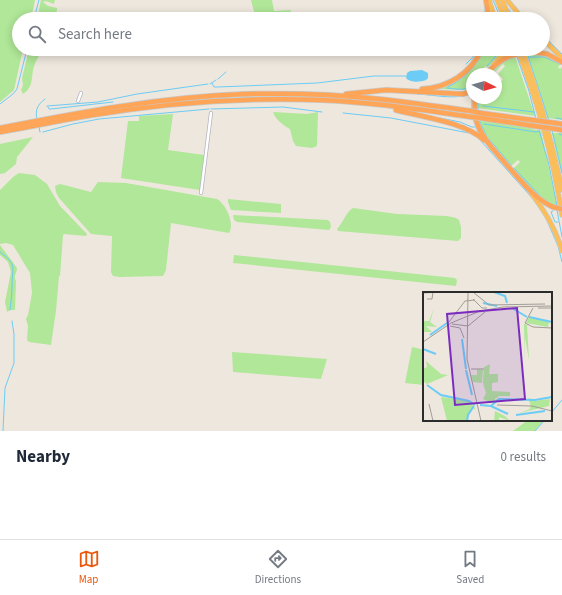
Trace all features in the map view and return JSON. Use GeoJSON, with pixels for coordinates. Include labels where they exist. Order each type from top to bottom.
{"type":"FeatureCollection","features":[{"type":"Feature","properties":{"kind":"highway"},"geometry":{"type":"LineString","coordinates":[[488,0],[489,12]]}},
{"type":"Feature","properties":{"kind":"highway"},"geometry":{"type":"LineString","coordinates":[[488,0],[492,12]]}},
{"type":"Feature","properties":{"kind":"highway"},"geometry":{"type":"LineString","coordinates":[[497,0],[502,12]]}},
{"type":"Feature","properties":{"kind":"highway"},"geometry":{"type":"LineString","coordinates":[[502,0],[507,12]]}},
{"type":"Feature","properties":{"kind":"highway"},"geometry":{"type":"LineString","coordinates":[[507,0],[517,12]]}},
{"type":"Feature","properties":{"kind":"highway"},"geometry":{"type":"LineString","coordinates":[[550,46],[562,58]]}},
{"type":"Feature","properties":{"kind":"highway"},"geometry":{"type":"LineString","coordinates":[[322,95],[377,90],[437,88],[451,82],[467,70],[478,56]]}},
{"type":"Feature","properties":{"kind":"highway"},"geometry":{"type":"LineString","coordinates":[[491,68],[500,56]]}},
{"type":"Feature","properties":{"kind":"highway"},"geometry":{"type":"LineString","coordinates":[[491,68],[499,61],[510,56]]}},
{"type":"Feature","properties":{"kind":"highway"},"geometry":{"type":"LineString","coordinates":[[520,56],[530,84],[545,134],[562,215]]}},
{"type":"Feature","properties":{"kind":"highway"},"geometry":{"type":"LineString","coordinates":[[524,56],[548,127],[562,190]]}},
{"type":"Feature","properties":{"kind":"highway"},"geometry":{"type":"LineString","coordinates":[[550,56],[562,62]]}},
{"type":"Feature","properties":{"kind":"highway"},"geometry":{"type":"LineString","coordinates":[[398,90],[466,93]]}},
{"type":"Feature","properties":{"kind":"highway"},"geometry":{"type":"LineString","coordinates":[[0,132],[86,111],[178,99],[246,94],[322,95],[378,99],[471,111],[480,115],[562,130]]}},
{"type":"Feature","properties":{"kind":"highway"},"geometry":{"type":"LineString","coordinates":[[0,128],[208,101],[302,99],[377,104],[472,117],[480,115],[562,124]]}},
{"type":"Feature","properties":{"kind":"highway"},"geometry":{"type":"LineString","coordinates":[[377,104],[460,126],[475,133],[494,150]]}},
{"type":"Feature","properties":{"kind":"highway"},"geometry":{"type":"LineString","coordinates":[[475,104],[477,123],[483,136],[522,182],[546,214],[556,233],[562,251]]}},
{"type":"Feature","properties":{"kind":"highway"},"geometry":{"type":"LineString","coordinates":[[522,182],[542,201],[562,210]]}},
{"type":"Feature","properties":{"kind":"street"},"geometry":{"type":"LineString","coordinates":[[78,101],[81,93]]}},
{"type":"Feature","properties":{"kind":"street"},"geometry":{"type":"LineString","coordinates":[[201,193],[211,113]]}},
{"type":"Feature","properties":{"kind":"green space"},"geometry":{"type":"Polygon","coordinates":[[[0,0],[35,0],[32,12],[12,12],[12,56],[21,56],[14,90],[0,102],[0,0]]]}},
{"type":"Feature","properties":{"kind":"green space"},"geometry":{"type":"Polygon","coordinates":[[[41,0],[55,0],[54,4],[46,1],[43,2],[48,6],[57,8],[56,12],[38,12],[41,0]]]}},
{"type":"Feature","properties":{"kind":"green space"},"geometry":{"type":"Polygon","coordinates":[[[251,0],[272,0],[274,11],[291,10],[291,12],[254,12],[251,0]]]}},
{"type":"Feature","properties":{"kind":"green space"},"geometry":{"type":"Polygon","coordinates":[[[27,56],[39,56],[34,65],[30,86],[23,94],[21,90],[23,85],[22,78],[27,56]]]}},
{"type":"Feature","properties":{"kind":"green space"},"geometry":{"type":"Polygon","coordinates":[[[478,56],[498,56],[488,67],[485,66],[484,68],[467,68],[478,56]]]}},
{"type":"Feature","properties":{"kind":"green space"},"geometry":{"type":"Polygon","coordinates":[[[515,56],[535,116],[477,108],[477,104],[502,104],[502,69],[505,66],[503,64],[499,68],[495,68],[500,62],[515,56]]]}},
{"type":"Feature","properties":{"kind":"green space"},"geometry":{"type":"Polygon","coordinates":[[[528,56],[547,56],[561,63],[558,67],[560,69],[562,67],[562,120],[548,118],[528,56]]]}},
{"type":"Feature","properties":{"kind":"green space"},"geometry":{"type":"Polygon","coordinates":[[[466,69],[466,90],[437,89],[453,83],[466,69]]]}},
{"type":"Feature","properties":{"kind":"green space"},"geometry":{"type":"Polygon","coordinates":[[[273,112],[307,114],[318,112],[317,146],[312,148],[296,146],[290,129],[280,122],[273,112]]]}},
{"type":"Feature","properties":{"kind":"green space"},"geometry":{"type":"Polygon","coordinates":[[[173,114],[168,150],[204,155],[200,190],[121,178],[128,121],[139,121],[139,116],[173,114]]]}},
{"type":"Feature","properties":{"kind":"green space"},"geometry":{"type":"Polygon","coordinates":[[[479,121],[532,128],[541,131],[557,206],[550,204],[538,196],[527,185],[513,169],[520,162],[518,160],[511,166],[485,135],[479,121]]]}},
{"type":"Feature","properties":{"kind":"green space"},"geometry":{"type":"Polygon","coordinates":[[[552,133],[562,133],[562,176],[552,133]]]}},
{"type":"Feature","properties":{"kind":"green space"},"geometry":{"type":"Polygon","coordinates":[[[33,137],[17,157],[16,164],[5,173],[0,174],[0,144],[33,137]]]}},
{"type":"Feature","properties":{"kind":"green space"},"geometry":{"type":"Polygon","coordinates":[[[19,173],[35,175],[47,184],[60,206],[87,234],[86,236],[63,235],[60,276],[51,345],[29,342],[27,340],[28,326],[26,319],[32,293],[30,273],[13,245],[6,243],[0,244],[0,190],[19,173]]]}},
{"type":"Feature","properties":{"kind":"green space"},"geometry":{"type":"Polygon","coordinates":[[[98,182],[126,183],[217,199],[224,205],[229,214],[231,229],[229,233],[171,223],[166,270],[163,276],[113,276],[111,272],[112,236],[91,234],[59,198],[55,186],[60,184],[91,192],[98,182]]]}},
{"type":"Feature","properties":{"kind":"green space"},"geometry":{"type":"Polygon","coordinates":[[[228,199],[281,204],[281,213],[231,210],[228,199]]]}},
{"type":"Feature","properties":{"kind":"green space"},"geometry":{"type":"Polygon","coordinates":[[[353,208],[397,214],[447,216],[456,218],[459,220],[461,227],[461,238],[458,241],[338,231],[337,229],[348,212],[353,208]]]}},
{"type":"Feature","properties":{"kind":"green space"},"geometry":{"type":"Polygon","coordinates":[[[233,215],[328,220],[331,227],[329,230],[237,222],[234,220],[233,215]]]}},
{"type":"Feature","properties":{"kind":"green space"},"geometry":{"type":"Polygon","coordinates":[[[0,245],[17,268],[15,278],[15,310],[10,310],[7,312],[5,302],[11,272],[8,262],[0,255],[0,245]]]}},
{"type":"Feature","properties":{"kind":"green space"},"geometry":{"type":"Polygon","coordinates":[[[234,255],[455,278],[457,280],[456,286],[233,263],[234,255]]]}},
{"type":"Feature","properties":{"kind":"green space"},"geometry":{"type":"Polygon","coordinates":[[[412,347],[423,350],[423,385],[405,383],[412,347]]]}},
{"type":"Feature","properties":{"kind":"green space"},"geometry":{"type":"Polygon","coordinates":[[[232,352],[327,359],[321,379],[233,372],[232,352]]]}},
{"type":"Feature","properties":{"kind":"green space"},"geometry":{"type":"Polygon","coordinates":[[[527,421],[543,421],[535,431],[513,431],[527,421]]]}},
{"type":"Feature","properties":{"kind":"water"},"geometry":{"type":"Polygon","coordinates":[[[422,70],[428,73],[428,78],[426,80],[418,82],[408,80],[406,78],[407,73],[410,71],[422,70]]]}},
{"type":"Feature","properties":{"kind":"waterway"},"geometry":{"type":"LineString","coordinates":[[36,12],[39,0]]}},
{"type":"Feature","properties":{"kind":"waterway"},"geometry":{"type":"LineString","coordinates":[[493,0],[498,12]]}},
{"type":"Feature","properties":{"kind":"waterway"},"geometry":{"type":"LineString","coordinates":[[550,42],[562,54]]}},
{"type":"Feature","properties":{"kind":"waterway"},"geometry":{"type":"LineString","coordinates":[[0,104],[17,89],[25,56]]}},
{"type":"Feature","properties":{"kind":"waterway"},"geometry":{"type":"LineString","coordinates":[[466,64],[474,56]]}},
{"type":"Feature","properties":{"kind":"waterway"},"geometry":{"type":"LineString","coordinates":[[448,87],[469,71],[480,56]]}},
{"type":"Feature","properties":{"kind":"waterway"},"geometry":{"type":"LineString","coordinates":[[487,66],[496,56]]}},
{"type":"Feature","properties":{"kind":"waterway"},"geometry":{"type":"LineString","coordinates":[[528,56],[549,121]]}},
{"type":"Feature","properties":{"kind":"waterway"},"geometry":{"type":"LineString","coordinates":[[517,57],[529,91],[536,119]]}},
{"type":"Feature","properties":{"kind":"waterway"},"geometry":{"type":"LineString","coordinates":[[528,57],[544,57],[560,64]]}},
{"type":"Feature","properties":{"kind":"waterway"},"geometry":{"type":"LineString","coordinates":[[218,79],[226,72]]}},
{"type":"Feature","properties":{"kind":"waterway"},"geometry":{"type":"LineString","coordinates":[[212,83],[214,87],[218,87],[317,83],[374,76],[406,76]]}},
{"type":"Feature","properties":{"kind":"waterway"},"geometry":{"type":"LineString","coordinates":[[210,84],[216,80]]}},
{"type":"Feature","properties":{"kind":"waterway"},"geometry":{"type":"LineString","coordinates":[[47,106],[98,102],[137,94],[208,84]]}},
{"type":"Feature","properties":{"kind":"waterway"},"geometry":{"type":"LineString","coordinates":[[447,88],[466,88]]}},
{"type":"Feature","properties":{"kind":"waterway"},"geometry":{"type":"LineString","coordinates":[[418,94],[445,97],[466,96]]}},
{"type":"Feature","properties":{"kind":"waterway"},"geometry":{"type":"LineString","coordinates":[[37,120],[37,108],[45,99]]}},
{"type":"Feature","properties":{"kind":"waterway"},"geometry":{"type":"LineString","coordinates":[[48,107],[51,109],[113,102]]}},
{"type":"Feature","properties":{"kind":"waterway"},"geometry":{"type":"LineString","coordinates":[[472,104],[472,110]]}},
{"type":"Feature","properties":{"kind":"waterway"},"geometry":{"type":"LineString","coordinates":[[478,104],[478,111]]}},
{"type":"Feature","properties":{"kind":"waterway"},"geometry":{"type":"LineString","coordinates":[[483,106],[534,112]]}},
{"type":"Feature","properties":{"kind":"waterway"},"geometry":{"type":"LineString","coordinates":[[211,109],[283,107],[322,112]]}},
{"type":"Feature","properties":{"kind":"waterway"},"geometry":{"type":"LineString","coordinates":[[43,132],[99,119],[209,109]]}},
{"type":"Feature","properties":{"kind":"waterway"},"geometry":{"type":"LineString","coordinates":[[343,113],[391,118],[469,133]]}},
{"type":"Feature","properties":{"kind":"waterway"},"geometry":{"type":"LineString","coordinates":[[440,118],[475,127]]}},
{"type":"Feature","properties":{"kind":"waterway"},"geometry":{"type":"LineString","coordinates":[[556,118],[562,119]]}},
{"type":"Feature","properties":{"kind":"waterway"},"geometry":{"type":"LineString","coordinates":[[473,119],[478,132]]}},
{"type":"Feature","properties":{"kind":"waterway"},"geometry":{"type":"LineString","coordinates":[[479,120],[487,137],[511,165]]}},
{"type":"Feature","properties":{"kind":"waterway"},"geometry":{"type":"LineString","coordinates":[[484,124],[536,132],[539,131]]}},
{"type":"Feature","properties":{"kind":"waterway"},"geometry":{"type":"LineString","coordinates":[[39,127],[40,132]]}},
{"type":"Feature","properties":{"kind":"waterway"},"geometry":{"type":"LineString","coordinates":[[539,130],[549,165],[557,206]]}},
{"type":"Feature","properties":{"kind":"waterway"},"geometry":{"type":"LineString","coordinates":[[552,130],[562,173]]}},
{"type":"Feature","properties":{"kind":"waterway"},"geometry":{"type":"LineString","coordinates":[[480,140],[534,200]]}},
{"type":"Feature","properties":{"kind":"waterway"},"geometry":{"type":"LineString","coordinates":[[514,168],[541,197]]}},
{"type":"Feature","properties":{"kind":"waterway"},"geometry":{"type":"LineString","coordinates":[[557,210],[562,237]]}},
{"type":"Feature","properties":{"kind":"waterway"},"geometry":{"type":"LineString","coordinates":[[553,211],[551,212],[555,222],[558,222]]}},
{"type":"Feature","properties":{"kind":"waterway"},"geometry":{"type":"LineString","coordinates":[[548,223],[558,246],[562,262]]}},
{"type":"Feature","properties":{"kind":"waterway"},"geometry":{"type":"LineString","coordinates":[[0,252],[6,256],[12,263],[13,267],[10,310]]}},
{"type":"Feature","properties":{"kind":"waterway"},"geometry":{"type":"LineString","coordinates":[[3,431],[5,388],[14,363],[14,334],[12,321]]}},
{"type":"Feature","properties":{"kind":"waterway"},"geometry":{"type":"LineString","coordinates":[[552,412],[562,400]]}},
{"type":"Feature","properties":{"kind":"waterway"},"geometry":{"type":"LineString","coordinates":[[535,431],[544,421]]}}]}
